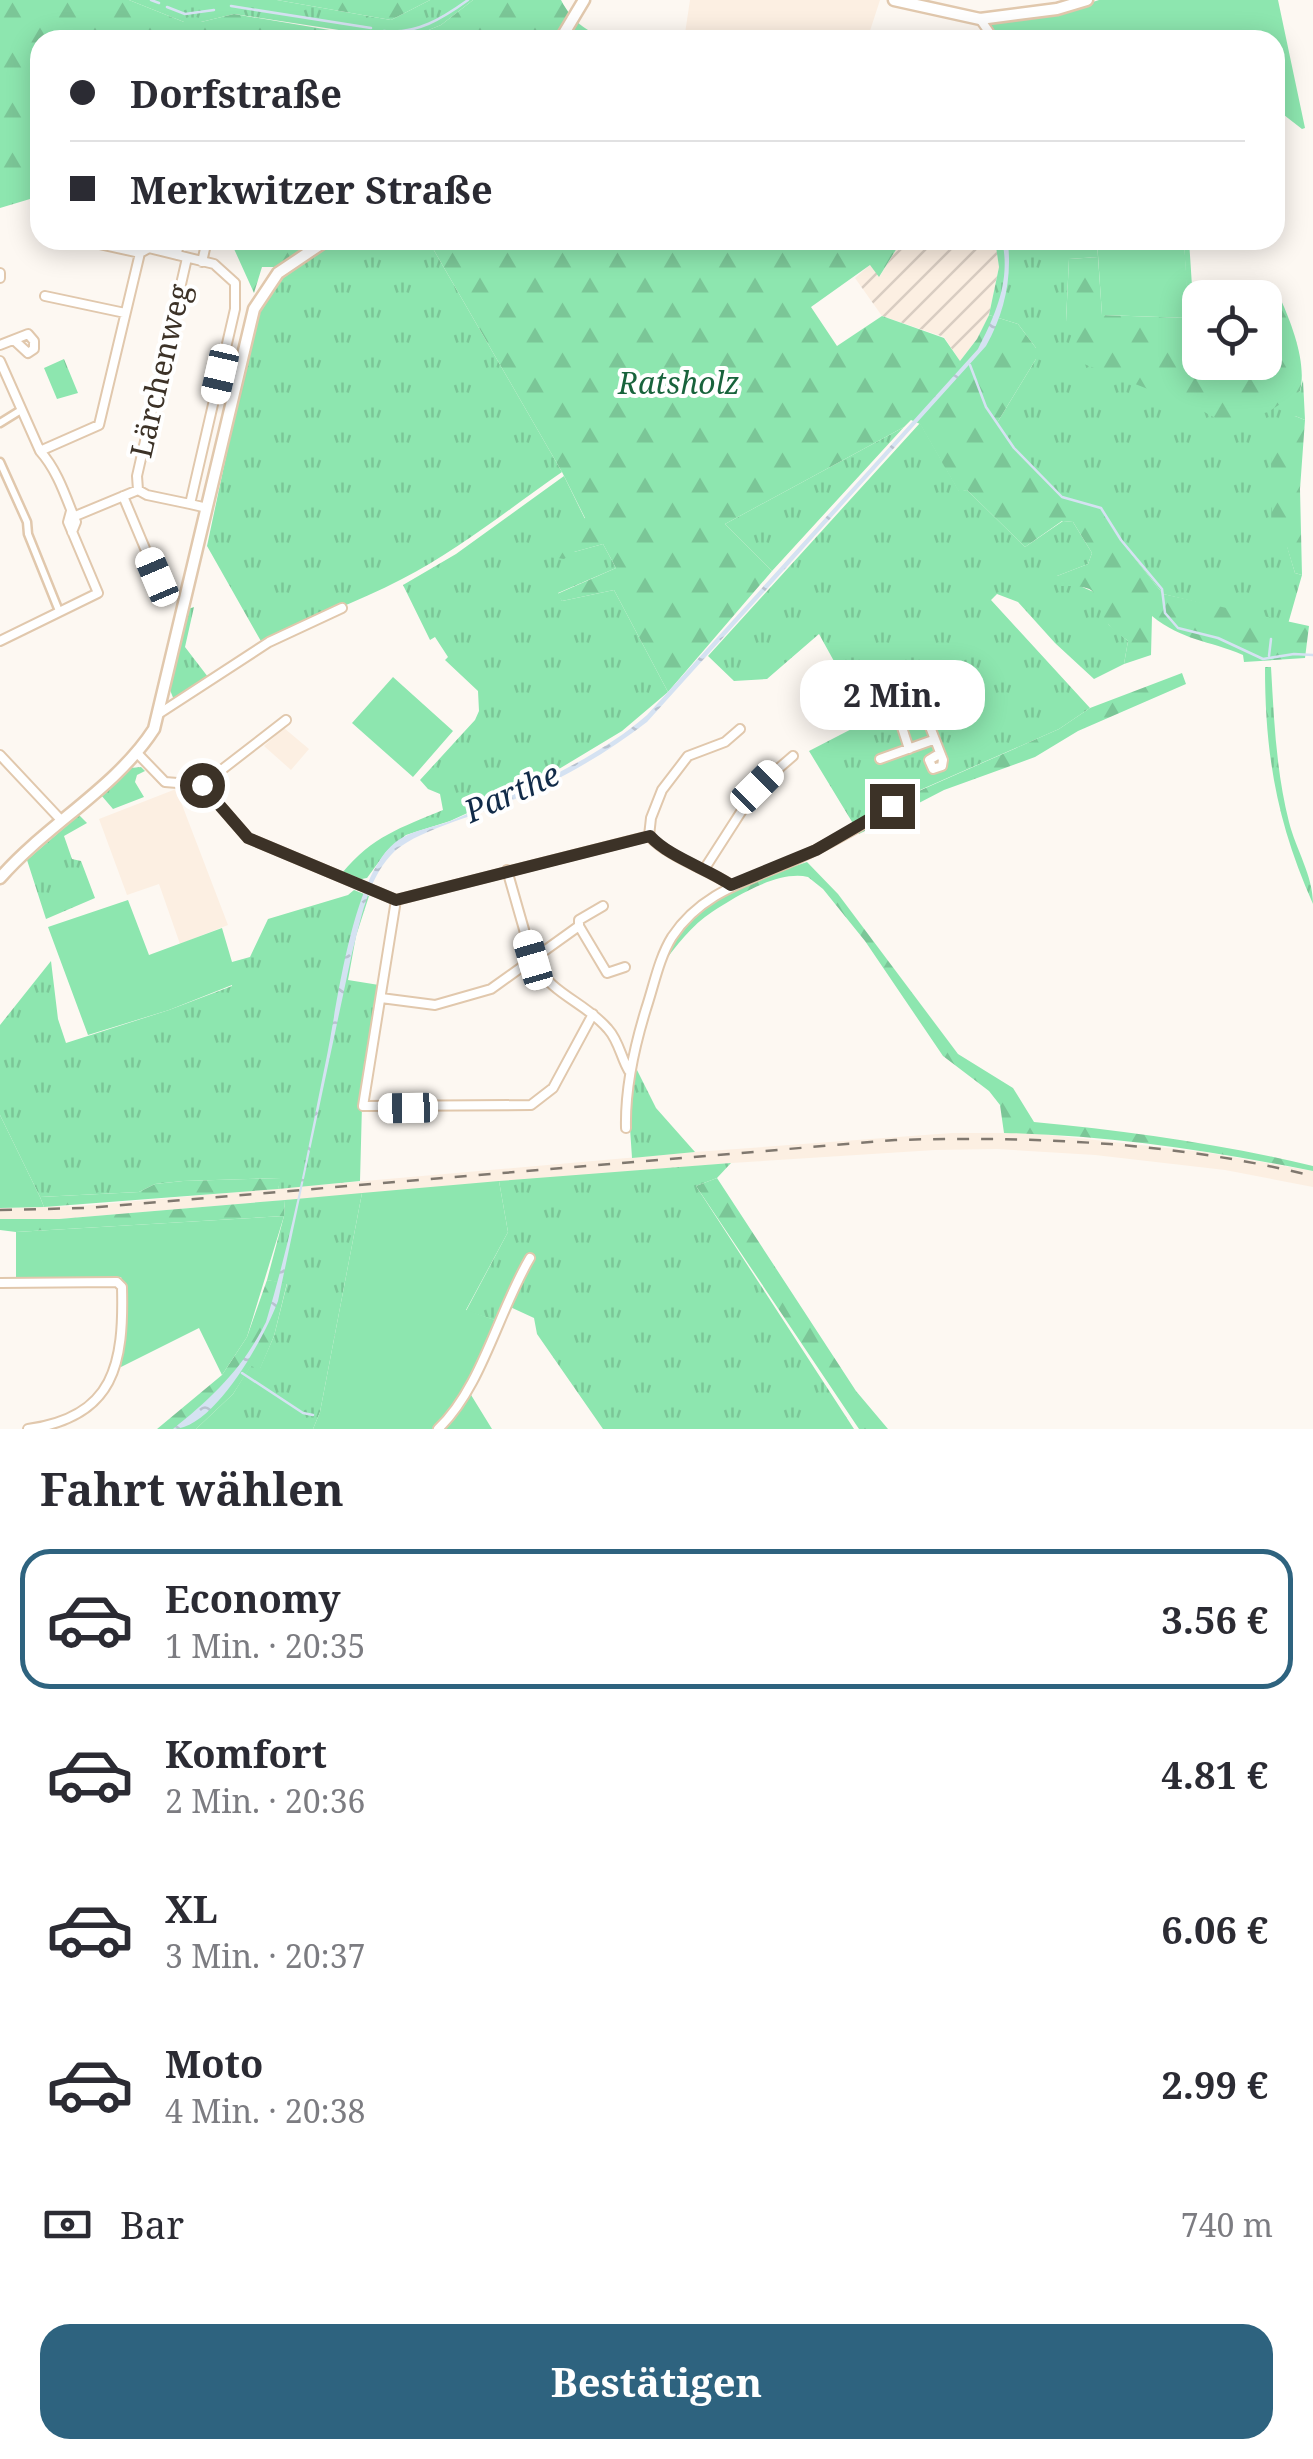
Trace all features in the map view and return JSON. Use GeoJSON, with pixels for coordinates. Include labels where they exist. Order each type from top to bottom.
{"type":"FeatureCollection","features":[{"type":"Feature","properties":{"kind":"street"},"geometry":{"type":"LineString","coordinates":[[894,0],[980,18],[1057,9],[1088,0]]}},
{"type":"Feature","properties":{"kind":"street"},"geometry":{"type":"LineString","coordinates":[[567,30],[582,4]]}},
{"type":"Feature","properties":{"kind":"street"},"geometry":{"type":"LineString","coordinates":[[980,18],[988,30]]}},
{"type":"Feature","properties":{"kind":"street"},"geometry":{"type":"LineString","coordinates":[[125,250],[140,254]]}},
{"type":"Feature","properties":{"kind":"street"},"geometry":{"type":"LineString","coordinates":[[40,451],[98,425],[144,250]]}},
{"type":"Feature","properties":{"kind":"street"},"geometry":{"type":"LineString","coordinates":[[164,250],[214,264],[234,284],[236,309],[190,504]]}},
{"type":"Feature","properties":{"kind":"street"},"geometry":{"type":"LineString","coordinates":[[176,255],[177,250]]}},
{"type":"Feature","properties":{"kind":"street"},"geometry":{"type":"LineString","coordinates":[[202,262],[205,250]]}},
{"type":"Feature","properties":{"kind":"street"},"geometry":{"type":"LineString","coordinates":[[0,878],[138,754],[154,729],[254,309],[278,273],[312,250]]}},
{"type":"Feature","properties":{"kind":"street","name":"Lärchenweg"},"geometry":{"type":"LineString","coordinates":[[187,258],[136,476],[138,490],[147,495],[206,508]]}},
{"type":"Feature","properties":{"kind":"street"},"geometry":{"type":"LineString","coordinates":[[45,296],[125,313]]}},
{"type":"Feature","properties":{"kind":"street"},"geometry":{"type":"LineString","coordinates":[[0,345],[14,340]]}},
{"type":"Feature","properties":{"kind":"street"},"geometry":{"type":"LineString","coordinates":[[0,361],[40,451],[50,462],[98,592],[1,637]]}},
{"type":"Feature","properties":{"kind":"street"},"geometry":{"type":"LineString","coordinates":[[0,423],[21,410]]}},
{"type":"Feature","properties":{"kind":"street"},"geometry":{"type":"LineString","coordinates":[[0,462],[28,522],[29,535],[59,611]]}},
{"type":"Feature","properties":{"kind":"street"},"geometry":{"type":"LineString","coordinates":[[69,522],[138,490]]}},
{"type":"Feature","properties":{"kind":"street"},"geometry":{"type":"LineString","coordinates":[[123,496],[157,577]]}},
{"type":"Feature","properties":{"kind":"street"},"geometry":{"type":"LineString","coordinates":[[160,714],[269,642],[342,608]]}},
{"type":"Feature","properties":{"kind":"street"},"geometry":{"type":"LineString","coordinates":[[909,748],[898,715],[917,703],[923,709],[938,754]]}},
{"type":"Feature","properties":{"kind":"street"},"geometry":{"type":"LineString","coordinates":[[138,754],[165,782],[202,785],[286,720]]}},
{"type":"Feature","properties":{"kind":"street"},"geometry":{"type":"LineString","coordinates":[[650,836],[651,818],[662,790],[688,756],[725,742],[740,729]]}},
{"type":"Feature","properties":{"kind":"street"},"geometry":{"type":"LineString","coordinates":[[880,759],[934,740]]}},
{"type":"Feature","properties":{"kind":"street"},"geometry":{"type":"LineString","coordinates":[[0,755],[61,820]]}},
{"type":"Feature","properties":{"kind":"street"},"geometry":{"type":"LineString","coordinates":[[706,868],[757,787],[793,756]]}},
{"type":"Feature","properties":{"kind":"street"},"geometry":{"type":"LineString","coordinates":[[202,785],[241,834],[396,900],[650,836]]}},
{"type":"Feature","properties":{"kind":"street"},"geometry":{"type":"LineString","coordinates":[[626,1128],[625,1098],[630,1072],[662,959],[672,938],[708,900],[731,885],[823,847],[892,806]]}},
{"type":"Feature","properties":{"kind":"street"},"geometry":{"type":"LineString","coordinates":[[650,836],[731,885]]}},
{"type":"Feature","properties":{"kind":"street"},"geometry":{"type":"LineString","coordinates":[[506,870],[533,960],[552,988],[593,1014],[614,1036],[630,1072]]}},
{"type":"Feature","properties":{"kind":"street"},"geometry":{"type":"LineString","coordinates":[[396,900],[363,1106],[531,1105],[553,1088],[593,1014]]}},
{"type":"Feature","properties":{"kind":"street"},"geometry":{"type":"LineString","coordinates":[[603,906],[579,920],[579,926],[607,973],[625,967]]}},
{"type":"Feature","properties":{"kind":"street"},"geometry":{"type":"LineString","coordinates":[[382,998],[435,1005],[491,989],[579,926]]}},
{"type":"Feature","properties":{"kind":"street"},"geometry":{"type":"LineString","coordinates":[[438,1429],[469,1390],[511,1290],[530,1258]]}},
{"type":"Feature","properties":{"kind":"street"},"geometry":{"type":"LineString","coordinates":[[0,1284],[117,1282],[122,1287],[118,1365],[102,1392],[68,1419],[28,1429]]}},
{"type":"Feature","properties":{"kind":"shaded area"},"geometry":{"type":"Polygon","coordinates":[[[690,0],[880,0],[870,30],[686,30],[690,0]]]}},
{"type":"Feature","properties":{"kind":"shaded area"},"geometry":{"type":"Polygon","coordinates":[[[896,250],[996,250],[999,267],[989,315],[960,361],[944,337],[882,316],[855,278],[870,265],[880,276],[896,250]]]}},
{"type":"Feature","properties":{"kind":"shaded area"},"geometry":{"type":"Polygon","coordinates":[[[284,728],[309,749],[291,770],[264,746],[284,728]]]}},
{"type":"Feature","properties":{"kind":"shaded area"},"geometry":{"type":"Polygon","coordinates":[[[176,789],[228,925],[180,944],[159,884],[127,895],[99,819],[176,789]]]}},
{"type":"Feature","properties":{"kind":"shaded area"},"geometry":{"type":"Polygon","coordinates":[[[952,1133],[1032,1133],[1204,1152],[1313,1171],[1313,1187],[1225,1170],[1095,1155],[935,1150],[731,1163],[59,1219],[0,1219],[0,1208],[79,1206],[952,1133]]]}},
{"type":"Feature","properties":{"kind":"green space"},"geometry":{"type":"Polygon","coordinates":[[[0,0],[129,0],[184,22],[234,14],[329,30],[30,30],[30,199],[0,208],[0,0]]]}},
{"type":"Feature","properties":{"kind":"green space"},"geometry":{"type":"Polygon","coordinates":[[[129,0],[277,0],[391,20],[430,0],[473,0],[429,30],[339,30],[234,14],[184,22],[129,0]]]}},
{"type":"Feature","properties":{"kind":"green space"},"geometry":{"type":"Polygon","coordinates":[[[277,0],[430,0],[391,20],[277,0]]]}},
{"type":"Feature","properties":{"kind":"green space"},"geometry":{"type":"Polygon","coordinates":[[[473,0],[561,0],[589,30],[429,30],[473,0]]]}},
{"type":"Feature","properties":{"kind":"green space"},"geometry":{"type":"Polygon","coordinates":[[[1099,0],[1278,0],[1284,30],[991,30],[988,24],[1062,12],[1099,0]]]}},
{"type":"Feature","properties":{"kind":"green space"},"geometry":{"type":"Polygon","coordinates":[[[1285,33],[1305,128],[1285,116],[1285,33]]]}},
{"type":"Feature","properties":{"kind":"green space"},"geometry":{"type":"Polygon","coordinates":[[[235,250],[306,250],[281,267],[262,267],[254,293],[235,250]]]}},
{"type":"Feature","properties":{"kind":"green space"},"geometry":{"type":"Polygon","coordinates":[[[317,250],[434,250],[562,472],[423,568],[262,643],[207,546],[255,320],[269,294],[296,265],[317,250]]]}},
{"type":"Feature","properties":{"kind":"green space","name":"Ratsholz"},"geometry":{"type":"Polygon","coordinates":[[[434,250],[896,250],[879,277],[870,265],[811,307],[837,346],[882,316],[944,338],[960,361],[989,315],[1018,324],[1036,348],[1036,359],[997,423],[1014,448],[1062,497],[1101,508],[1121,541],[1163,594],[1309,626],[1305,658],[1244,662],[1243,655],[1185,635],[1152,616],[1151,655],[1124,664],[1128,641],[1109,625],[1091,590],[1057,586],[1057,576],[1088,564],[1092,553],[1073,522],[1062,521],[1025,547],[967,490],[959,492],[920,424],[911,420],[725,524],[772,571],[668,692],[614,590],[562,601],[557,594],[616,568],[603,544],[564,559],[551,557],[549,543],[560,523],[585,518],[434,250]]]}},
{"type":"Feature","properties":{"kind":"green space"},"geometry":{"type":"Polygon","coordinates":[[[996,250],[1098,250],[1098,257],[1069,259],[1066,321],[1226,423],[1300,391],[1303,380],[1305,420],[1295,416],[1287,546],[1295,573],[1302,575],[1288,624],[1163,594],[1121,541],[1101,508],[1062,497],[1014,448],[997,423],[1036,359],[1036,348],[1018,324],[989,315],[999,267],[996,250]]]}},
{"type":"Feature","properties":{"kind":"green space"},"geometry":{"type":"Polygon","coordinates":[[[1098,250],[1185,250],[1187,280],[1182,280],[1182,318],[1102,315],[1098,250]]]}},
{"type":"Feature","properties":{"kind":"green space"},"geometry":{"type":"Polygon","coordinates":[[[1185,250],[1190,250],[1192,280],[1186,280],[1185,250]]]}},
{"type":"Feature","properties":{"kind":"green space"},"geometry":{"type":"Polygon","coordinates":[[[1098,257],[1102,315],[1182,318],[1182,380],[1282,380],[1282,302],[1302,369],[1300,391],[1268,412],[1226,424],[1199,409],[1084,364],[1066,322],[1069,259],[1098,257]]]}},
{"type":"Feature","properties":{"kind":"green space"},"geometry":{"type":"Polygon","coordinates":[[[64,359],[78,393],[57,399],[44,368],[64,359]]]}},
{"type":"Feature","properties":{"kind":"green space"},"geometry":{"type":"Polygon","coordinates":[[[1295,416],[1305,420],[1300,489],[1302,575],[1295,573],[1287,547],[1272,531],[1271,449],[1295,416]]]}},
{"type":"Feature","properties":{"kind":"green space"},"geometry":{"type":"Polygon","coordinates":[[[920,423],[959,491],[967,490],[1025,547],[1063,521],[1073,522],[1092,553],[1088,564],[1057,576],[1096,593],[1109,625],[1128,641],[1124,664],[1094,679],[1018,602],[997,594],[991,600],[1090,708],[1059,729],[895,801],[896,806],[857,830],[809,751],[867,721],[819,634],[767,679],[734,681],[708,656],[920,423]]]}},
{"type":"Feature","properties":{"kind":"green space"},"geometry":{"type":"Polygon","coordinates":[[[904,427],[772,571],[725,524],[904,427]]]}},
{"type":"Feature","properties":{"kind":"green space"},"geometry":{"type":"Polygon","coordinates":[[[564,476],[585,519],[574,552],[603,544],[616,568],[558,593],[562,601],[614,590],[668,692],[622,731],[544,778],[450,821],[406,835],[386,852],[367,878],[356,880],[342,873],[376,842],[443,810],[440,794],[420,780],[479,711],[478,691],[445,660],[448,657],[435,637],[430,640],[403,585],[456,554],[564,476]]]}},
{"type":"Feature","properties":{"kind":"green space"},"geometry":{"type":"Polygon","coordinates":[[[194,607],[185,647],[208,677],[174,700],[170,690],[188,609],[194,607]]]}},
{"type":"Feature","properties":{"kind":"green space"},"geometry":{"type":"Polygon","coordinates":[[[1265,667],[1271,667],[1276,745],[1285,803],[1313,904],[1290,845],[1276,788],[1267,730],[1265,667]]]}},
{"type":"Feature","properties":{"kind":"green space"},"geometry":{"type":"Polygon","coordinates":[[[1182,673],[1186,684],[1078,731],[1035,757],[944,790],[859,834],[857,830],[896,807],[894,802],[1059,729],[1090,708],[1182,673]]]}},
{"type":"Feature","properties":{"kind":"green space"},"geometry":{"type":"Polygon","coordinates":[[[393,677],[453,731],[413,777],[352,723],[393,677]]]}},
{"type":"Feature","properties":{"kind":"green space"},"geometry":{"type":"Polygon","coordinates":[[[141,767],[145,771],[137,775],[135,782],[144,797],[113,809],[101,795],[131,768],[141,767]]]}},
{"type":"Feature","properties":{"kind":"green space"},"geometry":{"type":"Polygon","coordinates":[[[79,815],[87,823],[64,836],[72,859],[81,861],[95,898],[46,919],[27,860],[79,815]]]}},
{"type":"Feature","properties":{"kind":"green space"},"geometry":{"type":"Polygon","coordinates":[[[807,862],[838,894],[958,1054],[1013,1088],[1034,1122],[1209,1145],[1313,1166],[1313,1171],[1159,1145],[1004,1133],[1000,1105],[989,1091],[943,1056],[865,941],[823,889],[808,877],[784,877],[733,899],[698,923],[662,965],[678,934],[708,905],[739,887],[807,862]]]}},
{"type":"Feature","properties":{"kind":"green space"},"geometry":{"type":"Polygon","coordinates":[[[354,890],[369,896],[348,980],[379,985],[362,1105],[360,1181],[278,1189],[280,1178],[183,1181],[155,1184],[139,1192],[40,1197],[0,1115],[0,1025],[51,961],[58,1019],[66,1043],[232,986],[232,962],[250,957],[268,919],[354,890]]]}},
{"type":"Feature","properties":{"kind":"green space"},"geometry":{"type":"Polygon","coordinates":[[[128,900],[149,955],[222,928],[232,962],[232,985],[88,1035],[48,927],[128,900]]]}},
{"type":"Feature","properties":{"kind":"green space"},"geometry":{"type":"Polygon","coordinates":[[[635,1066],[656,1108],[695,1152],[632,1158],[628,1098],[635,1066]]]}},
{"type":"Feature","properties":{"kind":"green space"},"geometry":{"type":"Polygon","coordinates":[[[0,1115],[40,1197],[44,1207],[0,1208],[0,1115]]]}},
{"type":"Feature","properties":{"kind":"green space"},"geometry":{"type":"Polygon","coordinates":[[[731,1163],[717,1178],[696,1186],[854,1429],[603,1429],[537,1334],[534,1318],[506,1305],[498,1321],[466,1311],[508,1232],[499,1181],[731,1163]]]}},
{"type":"Feature","properties":{"kind":"green space"},"geometry":{"type":"Polygon","coordinates":[[[281,1178],[278,1189],[44,1207],[40,1197],[139,1192],[155,1184],[183,1181],[281,1178]]]}},
{"type":"Feature","properties":{"kind":"green space"},"geometry":{"type":"Polygon","coordinates":[[[717,1178],[856,1391],[888,1429],[859,1429],[696,1186],[717,1178]]]}},
{"type":"Feature","properties":{"kind":"green space"},"geometry":{"type":"Polygon","coordinates":[[[499,1181],[508,1232],[466,1310],[498,1321],[469,1390],[438,1429],[313,1429],[320,1412],[362,1193],[499,1181]]]}},
{"type":"Feature","properties":{"kind":"green space"},"geometry":{"type":"Polygon","coordinates":[[[362,1193],[320,1412],[313,1429],[196,1429],[233,1394],[251,1365],[260,1368],[274,1336],[287,1284],[267,1280],[285,1200],[362,1193]]]}},
{"type":"Feature","properties":{"kind":"green space"},"geometry":{"type":"Polygon","coordinates":[[[285,1200],[284,1216],[0,1230],[0,1219],[59,1219],[285,1200]]]}},
{"type":"Feature","properties":{"kind":"green space"},"geometry":{"type":"Polygon","coordinates":[[[284,1216],[247,1337],[222,1375],[199,1328],[121,1367],[125,1290],[121,1277],[16,1282],[16,1232],[284,1216]]]}},
{"type":"Feature","properties":{"kind":"green space"},"geometry":{"type":"Polygon","coordinates":[[[267,1280],[287,1283],[274,1336],[260,1369],[251,1366],[233,1394],[196,1429],[157,1429],[222,1375],[247,1337],[267,1280]]]}},
{"type":"Feature","properties":{"kind":"green space"},"geometry":{"type":"Polygon","coordinates":[[[468,1390],[492,1429],[439,1429],[468,1390]]]}},
{"type":"Feature","properties":{"kind":"water"},"geometry":{"type":"Polygon","coordinates":[[[1003,250],[1008,250],[1008,283],[998,322],[986,346],[647,722],[598,756],[544,786],[401,846],[383,865],[366,901],[352,953],[278,1301],[250,1357],[221,1398],[189,1425],[173,1429],[226,1381],[266,1322],[298,1197],[348,947],[368,884],[381,859],[403,837],[453,820],[579,762],[647,715],[978,349],[996,310],[1003,283],[1003,250]]]}},
{"type":"Feature","properties":{"kind":"waterway"},"geometry":{"type":"LineString","coordinates":[[151,0],[159,3]]}},
{"type":"Feature","properties":{"kind":"waterway"},"geometry":{"type":"LineString","coordinates":[[407,30],[439,19],[468,0]]}},
{"type":"Feature","properties":{"kind":"waterway"},"geometry":{"type":"LineString","coordinates":[[231,6],[371,28]]}},
{"type":"Feature","properties":{"kind":"waterway"},"geometry":{"type":"LineString","coordinates":[[167,7],[185,14],[214,10]]}},
{"type":"Feature","properties":{"kind":"waterway"},"geometry":{"type":"LineString","coordinates":[[970,365],[986,407],[1014,448],[1062,497],[1101,508],[1121,540],[1162,589],[1165,613],[1178,628],[1218,638],[1263,659],[1313,655]]}},
{"type":"Feature","properties":{"kind":"waterway"},"geometry":{"type":"LineString","coordinates":[[1269,656],[1271,639]]}},
{"type":"Feature","properties":{"kind":"waterway"},"geometry":{"type":"LineString","coordinates":[[242,1373],[303,1413],[313,1415]]}},
{"type":"Feature","properties":{"kind":"railway"},"geometry":{"type":"LineString","coordinates":[[0,1210],[87,1208],[895,1140],[1105,1144],[1210,1155],[1313,1176]]}},
{"type":"Feature","properties":{"kind":"route"},"geometry":{"type":"LineString","coordinates":[[202,785],[241,834],[396,900],[650,836],[657,844],[731,885],[837,840],[892,806]]}},
{"type":"Feature","properties":{"kind":"water label","name":"Parthe"},"geometry":{"type":"Point","coordinates":[512,793]}}]}
